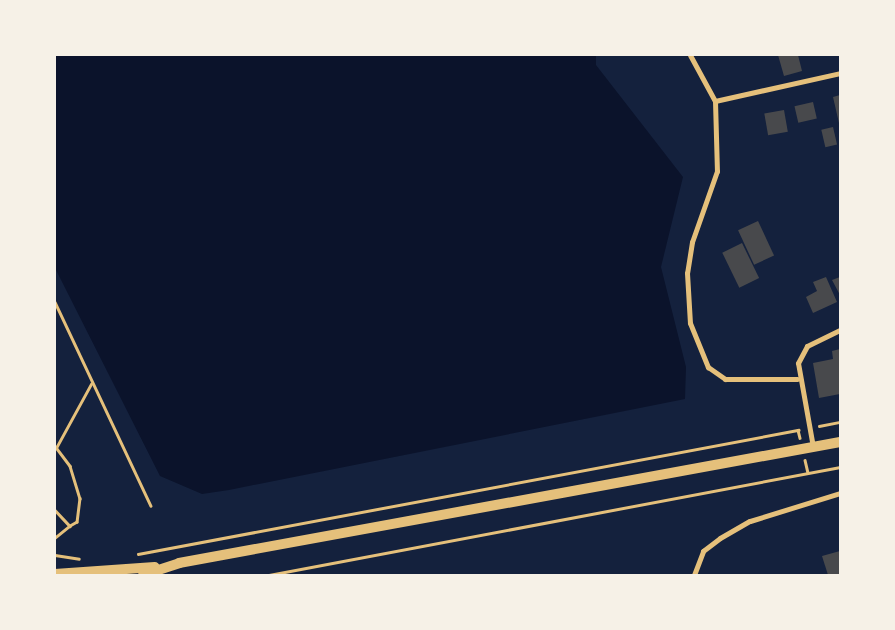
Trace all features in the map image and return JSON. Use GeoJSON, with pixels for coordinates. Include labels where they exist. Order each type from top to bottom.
{"type":"FeatureCollection","features":[{"type":"Feature","properties":{"kind":"main road"},"geometry":{"type":"LineString","coordinates":[[55,574],[174,565],[840,442]]}},
{"type":"Feature","properties":{"kind":"main road"},"geometry":{"type":"LineString","coordinates":[[143,575],[174,565]]}},
{"type":"Feature","properties":{"kind":"street"},"geometry":{"type":"LineString","coordinates":[[690,55],[715,101],[717,171],[692,242],[687,273],[690,324],[708,367],[725,379],[797,379]]}},
{"type":"Feature","properties":{"kind":"street"},"geometry":{"type":"LineString","coordinates":[[715,101],[840,73]]}},
{"type":"Feature","properties":{"kind":"street"},"geometry":{"type":"LineString","coordinates":[[807,447],[797,379],[798,363],[807,346],[840,330]]}},
{"type":"Feature","properties":{"kind":"street"},"geometry":{"type":"LineString","coordinates":[[694,575],[703,551],[720,538],[750,522],[840,493]]}},
{"type":"Feature","properties":{"kind":"path"},"geometry":{"type":"LineString","coordinates":[[55,302],[91,384],[151,506]]}},
{"type":"Feature","properties":{"kind":"path"},"geometry":{"type":"LineString","coordinates":[[55,538],[77,522],[80,498],[70,466],[56,447],[91,384]]}},
{"type":"Feature","properties":{"kind":"path"},"geometry":{"type":"LineString","coordinates":[[131,556],[798,430],[807,447],[808,473]]}},
{"type":"Feature","properties":{"kind":"path"},"geometry":{"type":"LineString","coordinates":[[269,575],[840,467]]}},
{"type":"Feature","properties":{"kind":"path"},"geometry":{"type":"LineString","coordinates":[[55,510],[70,526]]}},
{"type":"Feature","properties":{"kind":"path"},"geometry":{"type":"LineString","coordinates":[[55,555],[84,560]]}},
{"type":"Feature","properties":{"kind":"water"},"geometry":{"type":"Polygon","coordinates":[[[55,55],[596,55],[596,65],[683,177],[661,267],[686,367],[685,399],[202,494],[160,476],[55,268],[55,55]]]}},
{"type":"Feature","properties":{"kind":"building"},"geometry":{"type":"Polygon","coordinates":[[[778,55],[798,55],[802,71],[784,76],[778,55]]]}},
{"type":"Feature","properties":{"kind":"building"},"geometry":{"type":"Polygon","coordinates":[[[840,95],[840,123],[839,123],[833,97],[840,95]]]}},
{"type":"Feature","properties":{"kind":"building"},"geometry":{"type":"Polygon","coordinates":[[[813,102],[817,119],[798,123],[794,106],[813,102]]]}},
{"type":"Feature","properties":{"kind":"building"},"geometry":{"type":"Polygon","coordinates":[[[784,110],[788,132],[768,135],[764,113],[784,110]]]}},
{"type":"Feature","properties":{"kind":"building"},"geometry":{"type":"Polygon","coordinates":[[[833,127],[837,145],[825,147],[821,130],[833,127]]]}},
{"type":"Feature","properties":{"kind":"building"},"geometry":{"type":"Polygon","coordinates":[[[758,221],[774,255],[754,265],[738,230],[758,221]]]}},
{"type":"Feature","properties":{"kind":"building"},"geometry":{"type":"Polygon","coordinates":[[[742,243],[759,278],[739,288],[722,253],[742,243]]]}},
{"type":"Feature","properties":{"kind":"building"},"geometry":{"type":"Polygon","coordinates":[[[826,277],[837,302],[813,313],[806,297],[817,291],[813,282],[826,277]]]}},
{"type":"Feature","properties":{"kind":"building"},"geometry":{"type":"Polygon","coordinates":[[[840,277],[840,295],[832,280],[840,277]]]}},
{"type":"Feature","properties":{"kind":"building"},"geometry":{"type":"Polygon","coordinates":[[[840,349],[840,394],[819,398],[813,363],[833,359],[832,351],[840,349]]]}},
{"type":"Feature","properties":{"kind":"building"},"geometry":{"type":"Polygon","coordinates":[[[840,551],[840,575],[828,575],[822,556],[840,551]]]}}]}
